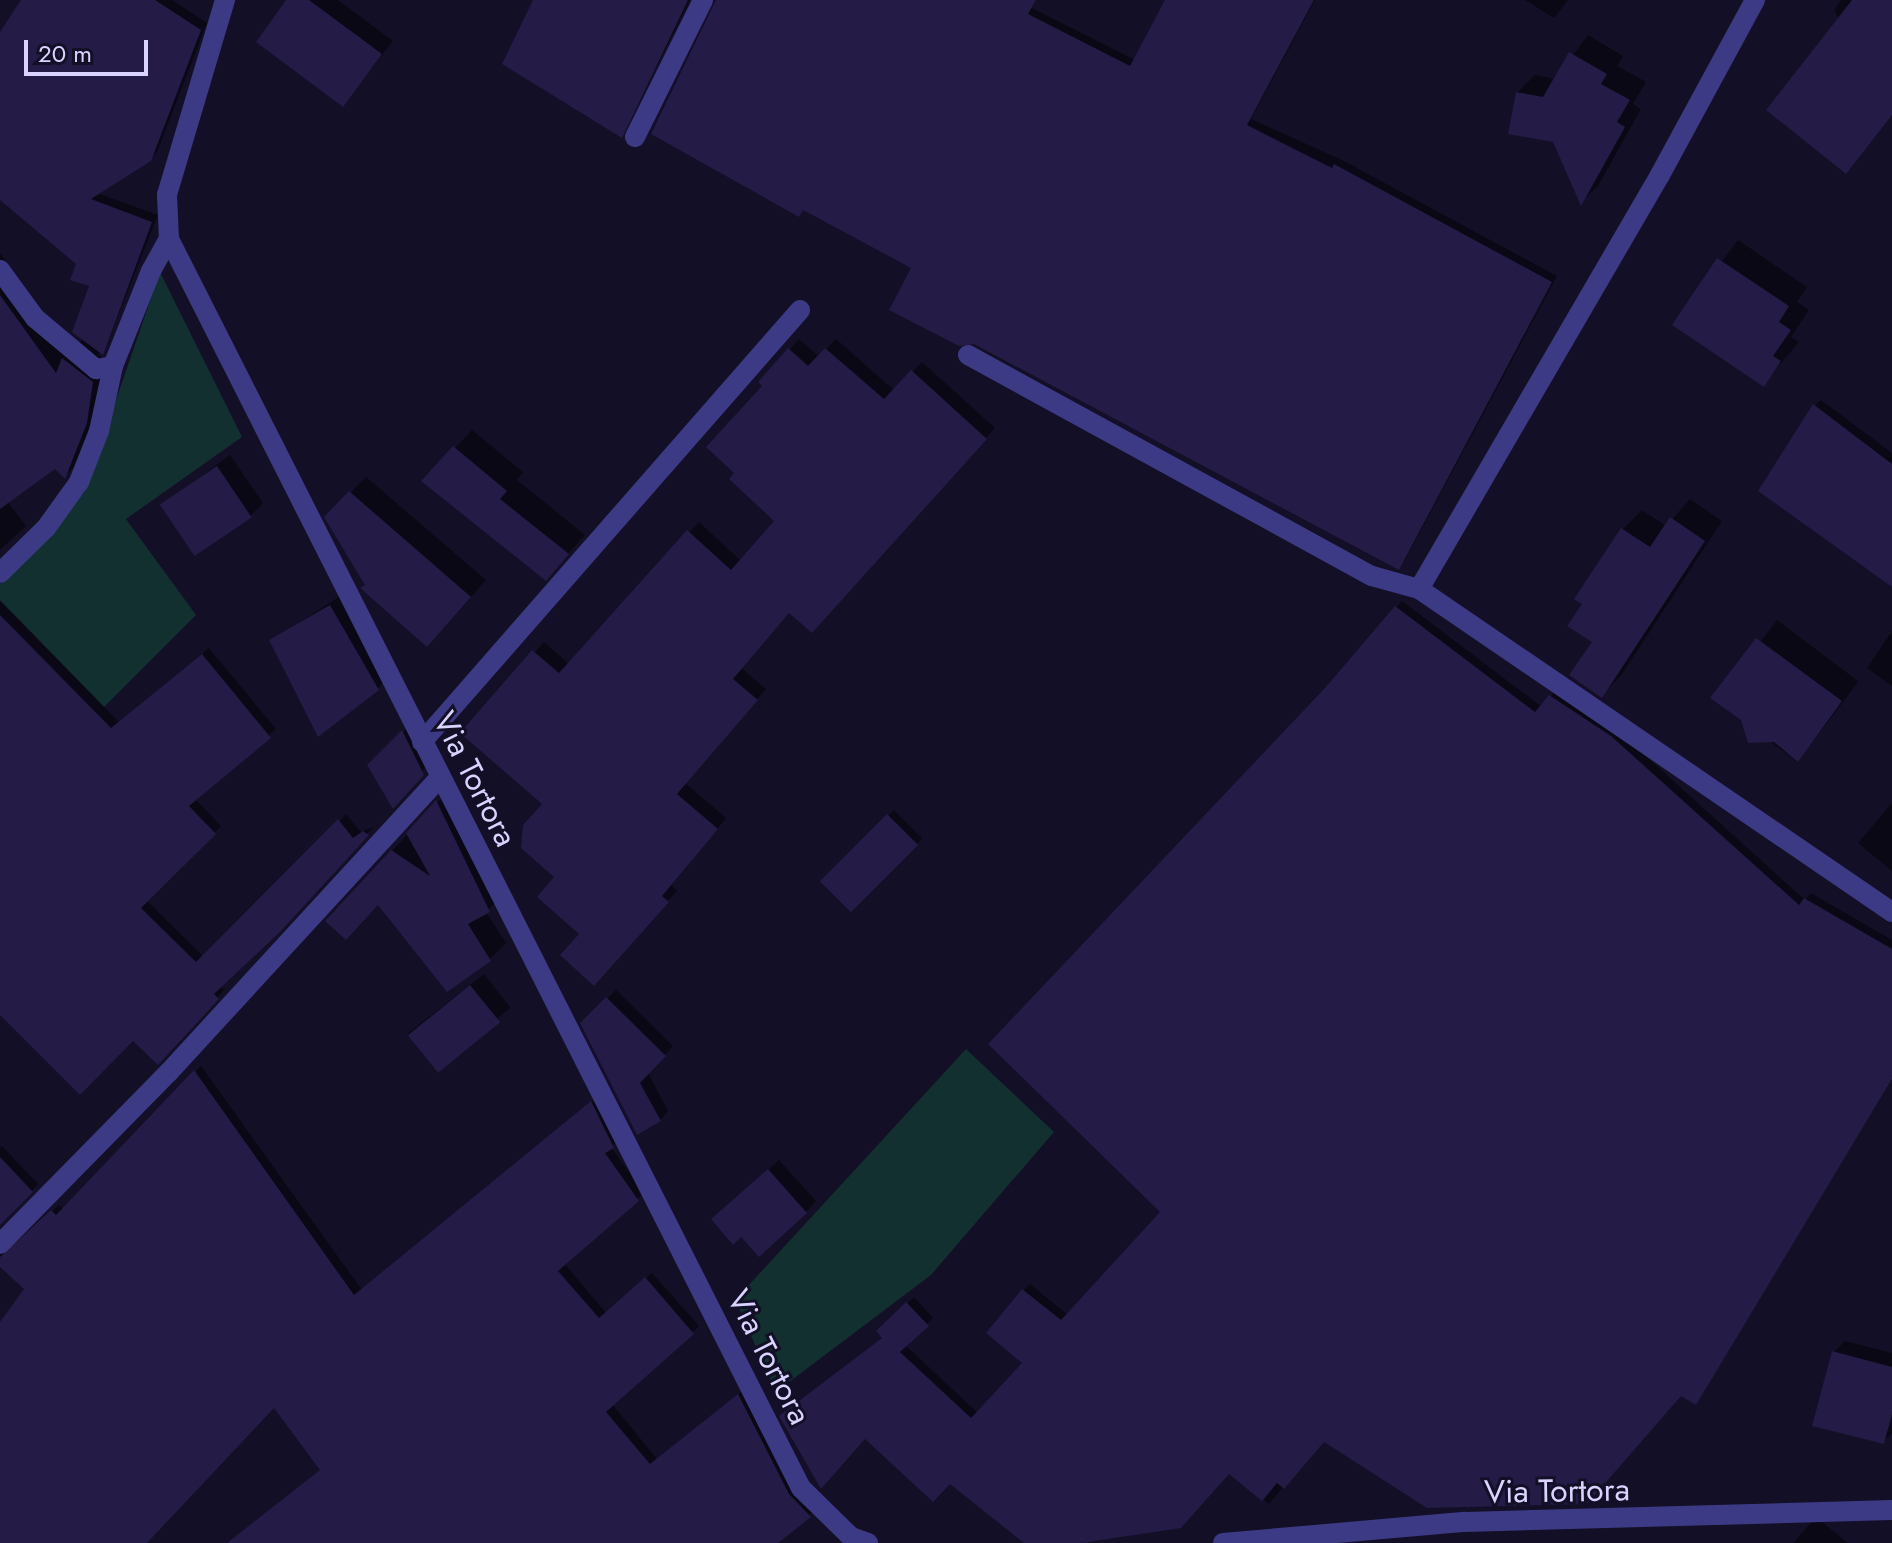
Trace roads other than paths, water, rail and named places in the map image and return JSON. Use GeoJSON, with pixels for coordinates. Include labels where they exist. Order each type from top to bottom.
{"type":"FeatureCollection","features":[{"type":"Feature","properties":{"kind":"street","name":"Via Tortora"},"geometry":{"type":"LineString","coordinates":[[225,0],[167,195],[169,239],[439,778],[801,1488],[851,1537],[868,1543]]}},
{"type":"Feature","properties":{"kind":"street"},"geometry":{"type":"LineString","coordinates":[[635,137],[703,0]]}},
{"type":"Feature","properties":{"kind":"street"},"geometry":{"type":"LineString","coordinates":[[1419,589],[1660,175],[1755,0]]}},
{"type":"Feature","properties":{"kind":"street"},"geometry":{"type":"LineString","coordinates":[[0,573],[46,528],[79,482],[99,431],[113,366],[151,271],[169,239]]}},
{"type":"Feature","properties":{"kind":"street"},"geometry":{"type":"LineString","coordinates":[[0,270],[35,318],[96,369],[113,366]]}},
{"type":"Feature","properties":{"kind":"street"},"geometry":{"type":"LineString","coordinates":[[422,742],[800,310]]}},
{"type":"Feature","properties":{"kind":"street"},"geometry":{"type":"LineString","coordinates":[[968,355],[1372,576],[1419,589],[1892,912]]}},
{"type":"Feature","properties":{"kind":"street"},"geometry":{"type":"LineString","coordinates":[[0,1244],[169,1072],[439,778]]}},
{"type":"Feature","properties":{"kind":"street","name":"Via Tortora"},"geometry":{"type":"LineString","coordinates":[[1223,1543],[1465,1522],[1892,1510]]}}]}
